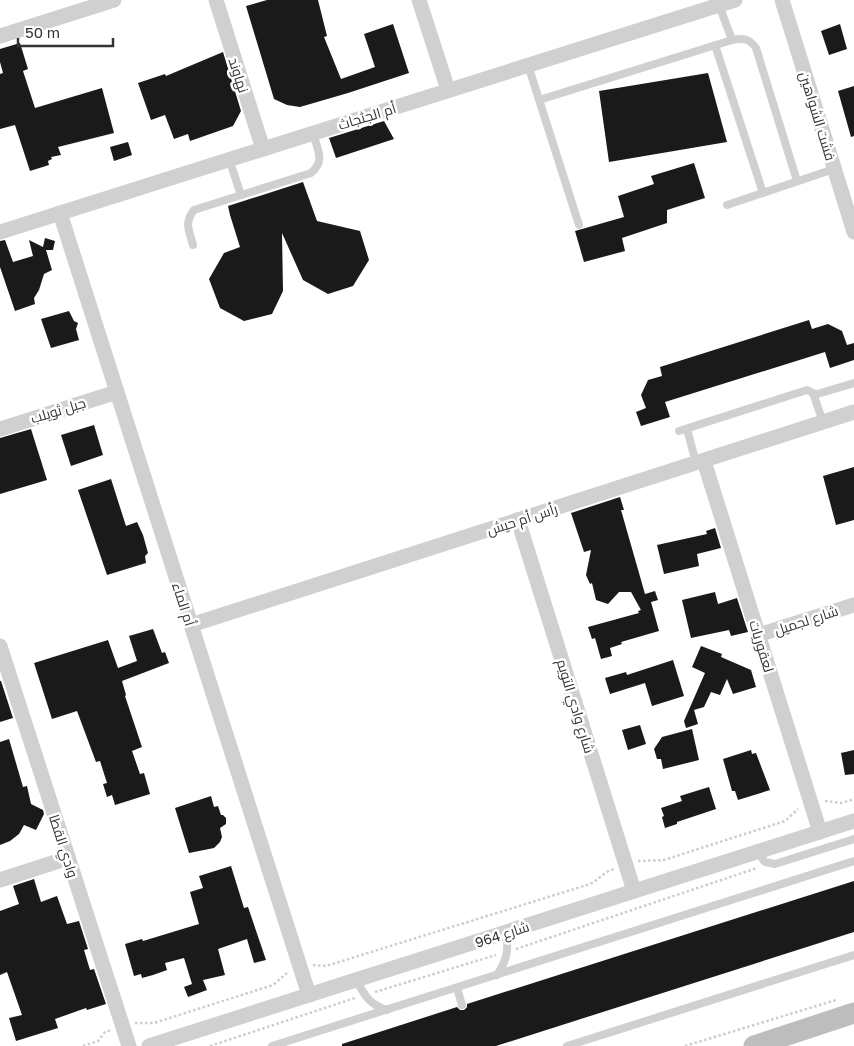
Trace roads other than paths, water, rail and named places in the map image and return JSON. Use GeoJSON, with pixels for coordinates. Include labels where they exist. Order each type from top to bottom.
{"type":"FeatureCollection","features":[{"type":"Feature","properties":{"kind":"street"},"geometry":{"type":"LineString","coordinates":[[0,36],[114,0]]}},
{"type":"Feature","properties":{"kind":"street","name":"نهاوند"},"geometry":{"type":"LineString","coordinates":[[216,0],[263,149]]}},
{"type":"Feature","properties":{"kind":"street"},"geometry":{"type":"LineString","coordinates":[[419,0],[448,90]]}},
{"type":"Feature","properties":{"kind":"street","name":"أم الجثجاث"},"geometry":{"type":"LineString","coordinates":[[0,232],[734,0]]}},
{"type":"Feature","properties":{"kind":"street","name":"فشت الشواهين"},"geometry":{"type":"LineString","coordinates":[[782,0],[834,169],[853,223]]}},
{"type":"Feature","properties":{"kind":"street","name":"أم الماء"},"geometry":{"type":"LineString","coordinates":[[60,213],[309,995]]}},
{"type":"Feature","properties":{"kind":"street","name":"جبل ثويلب"},"geometry":{"type":"LineString","coordinates":[[0,429],[117,392]]}},
{"type":"Feature","properties":{"kind":"street","name":"رأس أم حيش"},"geometry":{"type":"LineString","coordinates":[[191,625],[854,412]]}},
{"type":"Feature","properties":{"kind":"street","name":"لعقوريات"},"geometry":{"type":"LineString","coordinates":[[700,462],[758,635],[820,832]]}},
{"type":"Feature","properties":{"kind":"street","name":"شارع وادي التويم"},"geometry":{"type":"LineString","coordinates":[[518,520],[634,891]]}},
{"type":"Feature","properties":{"kind":"street","name":"شارع لجميل"},"geometry":{"type":"LineString","coordinates":[[758,635],[854,605]]}},
{"type":"Feature","properties":{"kind":"street","name":"وادي القطا"},"geometry":{"type":"LineString","coordinates":[[0,646],[129,1046]]}},
{"type":"Feature","properties":{"kind":"street","name":"شارع 964"},"geometry":{"type":"LineString","coordinates":[[149,1046],[854,821]]}},
{"type":"Feature","properties":{"kind":"street"},"geometry":{"type":"LineString","coordinates":[[0,880],[68,858]]}},
{"type":"Feature","properties":{"kind":"street"},"geometry":{"type":"LineString","coordinates":[[754,1046],[854,1013]]}},
{"type":"Feature","properties":{"kind":"street"},"geometry":{"type":"LineString","coordinates":[[786,1046],[806,1028]]}},
{"type":"Feature","properties":{"kind":"lane"},"geometry":{"type":"LineString","coordinates":[[719,5],[732,40]]}},
{"type":"Feature","properties":{"kind":"lane"},"geometry":{"type":"LineString","coordinates":[[539,100],[743,38],[751,41],[756,48],[798,181]]}},
{"type":"Feature","properties":{"kind":"lane"},"geometry":{"type":"LineString","coordinates":[[715,45],[763,193]]}},
{"type":"Feature","properties":{"kind":"lane"},"geometry":{"type":"LineString","coordinates":[[528,65],[579,225]]}},
{"type":"Feature","properties":{"kind":"lane"},"geometry":{"type":"LineString","coordinates":[[193,245],[188,217],[194,210],[311,173],[318,167],[320,159],[313,133]]}},
{"type":"Feature","properties":{"kind":"lane"},"geometry":{"type":"LineString","coordinates":[[229,160],[242,195]]}},
{"type":"Feature","properties":{"kind":"lane"},"geometry":{"type":"LineString","coordinates":[[727,205],[834,169]]}},
{"type":"Feature","properties":{"kind":"lane"},"geometry":{"type":"LineString","coordinates":[[814,395],[854,383]]}},
{"type":"Feature","properties":{"kind":"lane"},"geometry":{"type":"LineString","coordinates":[[700,462],[683,430],[805,390],[810,390],[814,395],[823,422]]}},
{"type":"Feature","properties":{"kind":"lane"},"geometry":{"type":"LineString","coordinates":[[757,852],[762,860],[770,864],[780,863],[854,839]]}},
{"type":"Feature","properties":{"kind":"lane"},"geometry":{"type":"LineString","coordinates":[[272,1046],[854,861]]}},
{"type":"Feature","properties":{"kind":"lane"},"geometry":{"type":"LineString","coordinates":[[497,975],[504,965],[508,952],[506,932]]}},
{"type":"Feature","properties":{"kind":"lane"},"geometry":{"type":"LineString","coordinates":[[567,1046],[854,955]]}},
{"type":"Feature","properties":{"kind":"lane"},"geometry":{"type":"LineString","coordinates":[[356,980],[364,995],[376,1006],[387,1010]]}},
{"type":"Feature","properties":{"kind":"lane"},"geometry":{"type":"LineString","coordinates":[[457,988],[462,1005]]}}]}
